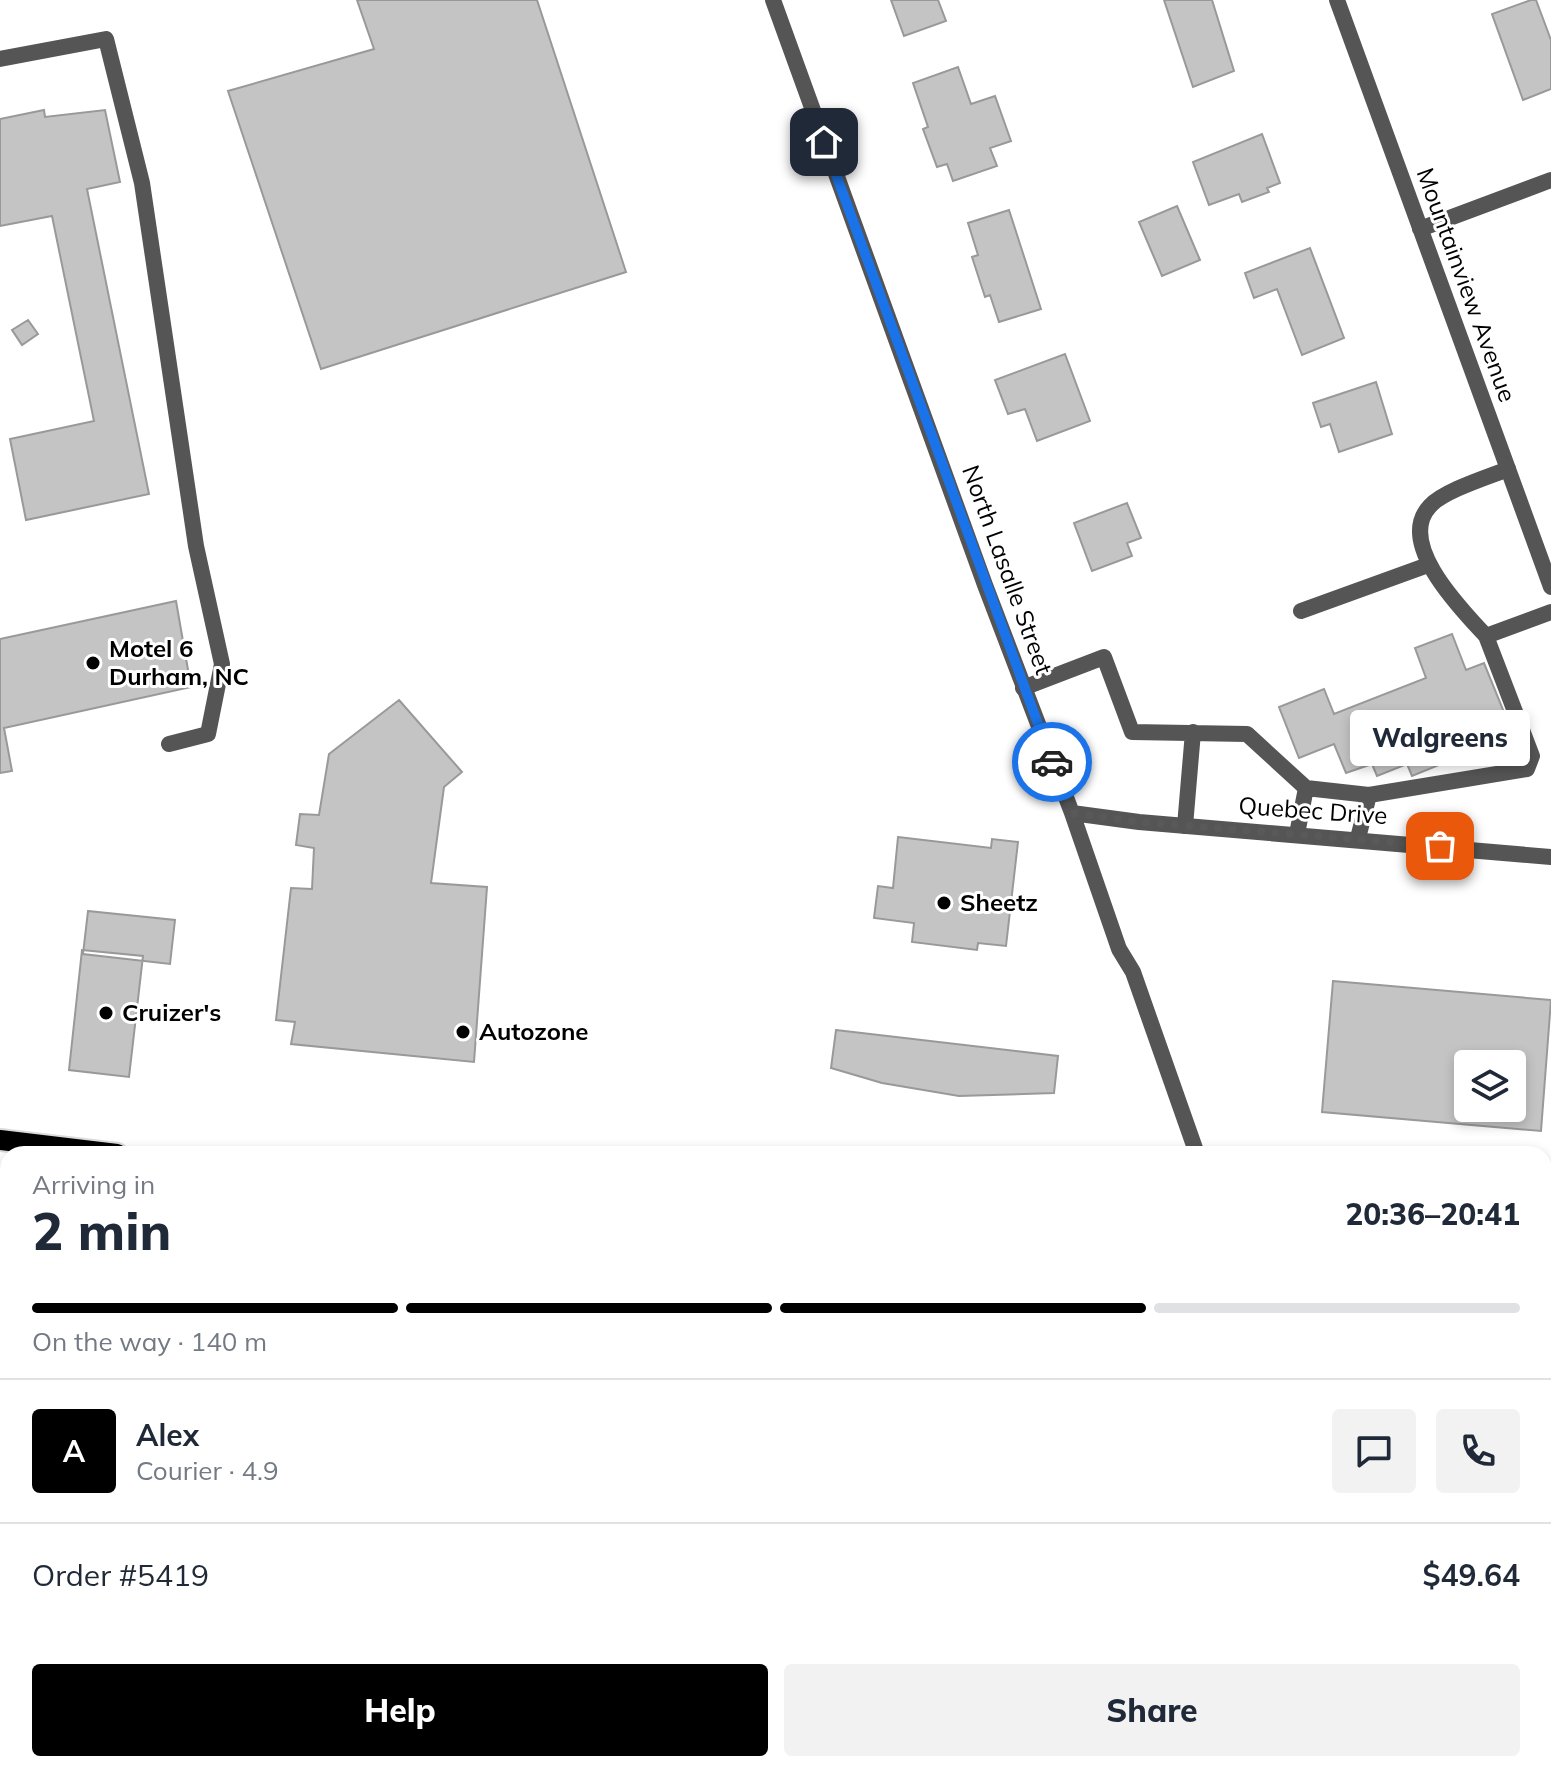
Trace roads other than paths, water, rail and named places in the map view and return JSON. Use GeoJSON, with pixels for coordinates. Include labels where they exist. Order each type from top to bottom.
{"type":"FeatureCollection","features":[{"type":"Feature","properties":{"kind":"main road"},"geometry":{"type":"LineString","coordinates":[[0,1140],[50,1146]]}},
{"type":"Feature","properties":{"kind":"street","name":"North Lasalle Street"},"geometry":{"type":"LineString","coordinates":[[773,0],[1023,688],[1072,813],[1119,949],[1133,972],[1194,1146]]}},
{"type":"Feature","properties":{"kind":"street","name":"Mountainview Avenue"},"geometry":{"type":"LineString","coordinates":[[1337,0],[1551,587]]}},
{"type":"Feature","properties":{"kind":"street"},"geometry":{"type":"LineString","coordinates":[[0,59],[106,39],[142,183],[196,546],[222,664],[208,734],[169,744]]}},
{"type":"Feature","properties":{"kind":"street"},"geometry":{"type":"LineString","coordinates":[[1420,229],[1551,180]]}},
{"type":"Feature","properties":{"kind":"street"},"geometry":{"type":"LineString","coordinates":[[1023,688],[1104,657],[1132,732],[1247,734],[1306,788],[1369,795],[1527,769],[1532,756],[1486,636],[1428,565],[1419,527],[1430,506],[1508,469]]}},
{"type":"Feature","properties":{"kind":"street"},"geometry":{"type":"LineString","coordinates":[[1301,611],[1428,565]]}},
{"type":"Feature","properties":{"kind":"street"},"geometry":{"type":"LineString","coordinates":[[1486,636],[1551,612]]}},
{"type":"Feature","properties":{"kind":"street"},"geometry":{"type":"LineString","coordinates":[[1185,826],[1193,732]]}},
{"type":"Feature","properties":{"kind":"street"},"geometry":{"type":"LineString","coordinates":[[1297,834],[1306,788]]}},
{"type":"Feature","properties":{"kind":"street"},"geometry":{"type":"LineString","coordinates":[[1358,838],[1369,795]]}},
{"type":"Feature","properties":{"kind":"street","name":"Quebec Drive"},"geometry":{"type":"LineString","coordinates":[[1072,813],[1185,826],[1358,838],[1551,857]]}},
{"type":"Feature","properties":{"kind":"place","name":"Motel 6 Durham, NC"},"geometry":{"type":"Point","coordinates":[93,663]}},
{"type":"Feature","properties":{"kind":"place","name":"Walgreens"},"geometry":{"type":"Point","coordinates":[1440,846]}},
{"type":"Feature","properties":{"kind":"place","name":"Sheetz"},"geometry":{"type":"Point","coordinates":[944,903]}},
{"type":"Feature","properties":{"kind":"place","name":"Cruizer's"},"geometry":{"type":"Point","coordinates":[106,1013]}},
{"type":"Feature","properties":{"kind":"place","name":"Autozone"},"geometry":{"type":"Point","coordinates":[463,1032]}}]}
